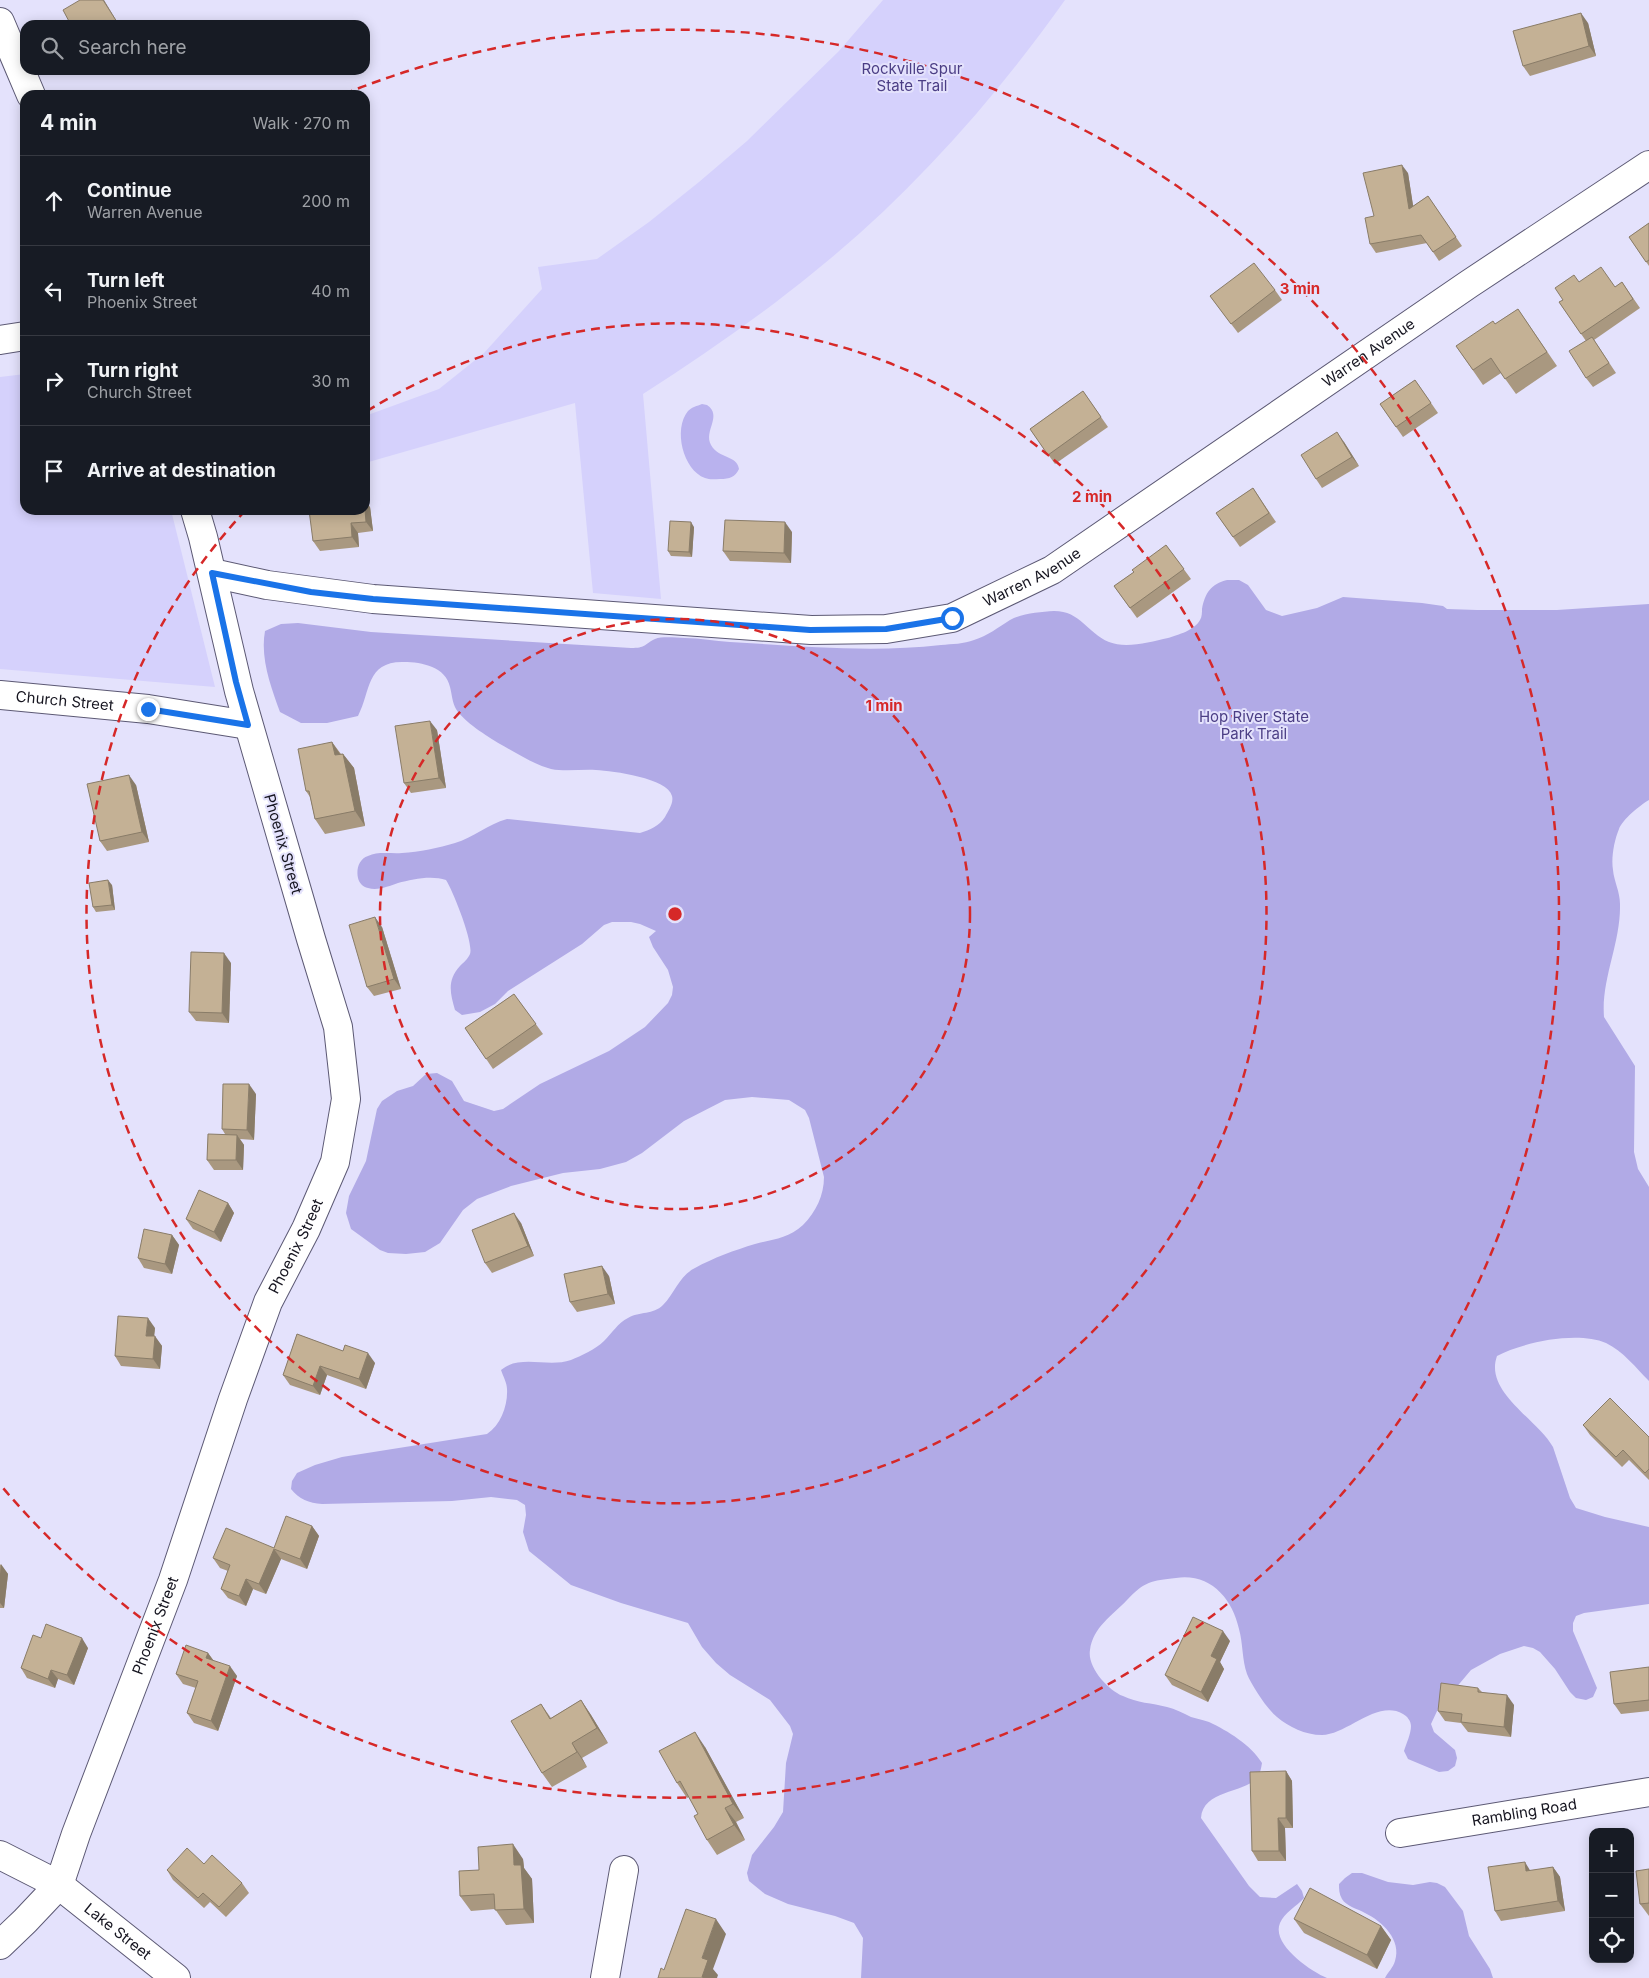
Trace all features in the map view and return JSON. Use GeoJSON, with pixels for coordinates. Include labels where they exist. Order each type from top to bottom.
{"type":"FeatureCollection","features":[{"type":"Feature","properties":{"kind":"street"},"geometry":{"type":"LineString","coordinates":[[0,22],[20,68]]}},
{"type":"Feature","properties":{"kind":"street"},"geometry":{"type":"LineString","coordinates":[[23,75],[30,90]]}},
{"type":"Feature","properties":{"kind":"street","name":"Warren Avenue"},"geometry":{"type":"LineString","coordinates":[[212,573],[276,586],[373,599],[810,630],[886,629],[952,618],[1052,570],[1469,284],[1649,165]]}},
{"type":"Feature","properties":{"kind":"street"},"geometry":{"type":"LineString","coordinates":[[0,340],[20,337]]}},
{"type":"Feature","properties":{"kind":"street","name":"Phoenix Street"},"geometry":{"type":"LineString","coordinates":[[0,1945],[59,1885],[76,1834],[173,1580],[233,1399],[268,1302],[306,1229],[335,1162],[346,1099],[338,1027],[236,682],[212,573],[196,515]]}},
{"type":"Feature","properties":{"kind":"street","name":"Church Street"},"geometry":{"type":"LineString","coordinates":[[0,695],[148,709],[248,725]]}},
{"type":"Feature","properties":{"kind":"street","name":"Rambling Road"},"geometry":{"type":"LineString","coordinates":[[1400,1833],[1649,1792]]}},
{"type":"Feature","properties":{"kind":"street","name":"Lake Street"},"geometry":{"type":"LineString","coordinates":[[0,1855],[59,1885],[176,1978]]}},
{"type":"Feature","properties":{"kind":"street"},"geometry":{"type":"LineString","coordinates":[[605,1978],[624,1870]]}},
{"type":"Feature","properties":{"kind":"green space","name":"Rockville Spur State Trail"},"geometry":{"type":"Polygon","coordinates":[[[883,0],[1065,0],[980,110],[949,145],[884,211],[814,272],[772,305],[709,351],[643,394],[661,599],[593,593],[575,403],[370,462],[370,414],[439,389],[484,353],[542,289],[538,267],[597,259],[649,222],[747,141],[839,51],[883,0]]]}},
{"type":"Feature","properties":{"kind":"green space"},"geometry":{"type":"Polygon","coordinates":[[[20,375],[20,515],[172,515],[215,687],[0,669],[0,377],[20,375]]]}},
{"type":"Feature","properties":{"kind":"green space","name":"Hop River State Park Trail"},"geometry":{"type":"Polygon","coordinates":[[[1227,580],[1239,580],[1248,585],[1266,610],[1282,616],[1317,608],[1343,597],[1422,603],[1443,606],[1447,609],[1477,610],[1557,610],[1649,604],[1649,800],[1624,821],[1614,844],[1612,865],[1620,900],[1619,918],[1618,933],[1605,989],[1604,1017],[1635,1066],[1634,1152],[1638,1169],[1649,1187],[1649,1381],[1629,1360],[1612,1346],[1581,1338],[1551,1340],[1521,1346],[1497,1356],[1495,1369],[1498,1381],[1505,1393],[1553,1447],[1570,1498],[1576,1508],[1649,1527],[1649,1604],[1584,1613],[1576,1616],[1573,1623],[1573,1631],[1597,1688],[1593,1697],[1586,1700],[1576,1698],[1555,1669],[1540,1652],[1533,1648],[1524,1646],[1500,1654],[1471,1670],[1438,1709],[1431,1724],[1434,1732],[1455,1750],[1457,1758],[1455,1766],[1448,1771],[1439,1772],[1408,1759],[1404,1751],[1410,1732],[1410,1722],[1404,1715],[1393,1711],[1373,1714],[1342,1730],[1322,1735],[1303,1732],[1287,1724],[1269,1709],[1249,1679],[1245,1669],[1236,1618],[1231,1607],[1218,1590],[1209,1584],[1188,1577],[1154,1581],[1144,1585],[1099,1628],[1090,1650],[1092,1664],[1105,1683],[1117,1693],[1134,1700],[1170,1708],[1209,1722],[1238,1739],[1257,1756],[1262,1763],[1257,1778],[1208,1802],[1203,1809],[1201,1818],[1249,1886],[1260,1897],[1276,1898],[1297,1884],[1304,1898],[1282,1919],[1279,1931],[1281,1939],[1286,1948],[1302,1963],[1327,1978],[861,1978],[863,1938],[854,1923],[788,1904],[765,1894],[749,1881],[747,1873],[752,1855],[783,1812],[786,1763],[793,1734],[790,1726],[770,1700],[730,1675],[716,1663],[702,1647],[688,1623],[621,1603],[571,1585],[529,1551],[523,1532],[526,1515],[525,1505],[517,1500],[491,1497],[452,1501],[322,1504],[305,1500],[291,1489],[292,1481],[297,1473],[315,1465],[342,1457],[487,1434],[500,1420],[506,1402],[507,1387],[501,1370],[517,1363],[553,1363],[571,1360],[601,1344],[624,1320],[659,1308],[685,1275],[695,1268],[732,1252],[792,1233],[812,1215],[821,1197],[824,1177],[809,1118],[805,1110],[789,1100],[752,1097],[725,1100],[684,1121],[642,1153],[626,1162],[600,1169],[563,1173],[511,1186],[477,1199],[463,1210],[440,1243],[425,1252],[388,1253],[380,1250],[351,1229],[346,1213],[349,1196],[366,1161],[377,1109],[382,1101],[397,1091],[413,1086],[426,1074],[437,1073],[452,1081],[464,1101],[494,1111],[503,1109],[540,1084],[609,1051],[645,1027],[668,1003],[673,987],[668,970],[653,947],[649,937],[656,931],[631,922],[612,922],[604,925],[582,944],[508,991],[495,1004],[480,1012],[462,1015],[455,1010],[451,982],[456,971],[470,954],[469,939],[446,880],[422,878],[380,889],[372,889],[360,883],[357,871],[360,862],[372,854],[415,852],[449,845],[462,841],[493,824],[507,819],[640,833],[654,827],[663,820],[670,807],[672,796],[661,784],[651,780],[604,771],[551,769],[525,758],[489,737],[464,719],[455,706],[448,680],[444,675],[432,667],[418,663],[392,663],[383,666],[376,672],[358,716],[327,723],[301,723],[280,712],[265,662],[265,631],[281,624],[298,623],[371,632],[631,648],[642,647],[655,639],[666,637],[862,649],[958,644],[984,636],[1020,616],[1054,611],[1063,612],[1077,618],[1101,638],[1109,642],[1130,645],[1181,634],[1198,624],[1207,594],[1217,584],[1227,580]]]}},
{"type":"Feature","properties":{"kind":"green space"},"geometry":{"type":"Polygon","coordinates":[[[1352,1873],[1362,1873],[1388,1882],[1413,1885],[1430,1882],[1445,1887],[1463,1911],[1469,1936],[1490,1969],[1493,1978],[1385,1978],[1395,1961],[1396,1946],[1384,1926],[1342,1899],[1339,1884],[1352,1873]]]}},
{"type":"Feature","properties":{"kind":"shaded area"},"geometry":{"type":"Polygon","coordinates":[[[702,404],[707,405],[713,414],[709,434],[711,445],[718,453],[735,461],[738,465],[739,469],[734,476],[724,479],[705,478],[697,474],[686,458],[681,438],[681,428],[688,411],[702,404]]]}},
{"type":"Feature","properties":{"kind":"building"},"geometry":{"type":"Polygon","coordinates":[[[80,0],[103,0],[116,20],[68,20],[63,10],[80,0]]]}},
{"type":"Feature","properties":{"kind":"building"},"geometry":{"type":"Polygon","coordinates":[[[1581,13],[1589,46],[1523,66],[1513,31],[1581,13]]]}},
{"type":"Feature","properties":{"kind":"building"},"geometry":{"type":"Polygon","coordinates":[[[1402,165],[1409,209],[1428,196],[1456,237],[1433,252],[1421,235],[1370,244],[1365,218],[1374,216],[1363,173],[1402,165]]]}},
{"type":"Feature","properties":{"kind":"building"},"geometry":{"type":"Polygon","coordinates":[[[1649,223],[1649,260],[1646,262],[1629,237],[1649,223]]]}},
{"type":"Feature","properties":{"kind":"building"},"geometry":{"type":"Polygon","coordinates":[[[1254,263],[1275,290],[1231,324],[1210,296],[1254,263]]]}},
{"type":"Feature","properties":{"kind":"building"},"geometry":{"type":"Polygon","coordinates":[[[1601,267],[1615,287],[1622,282],[1633,299],[1581,334],[1559,302],[1563,300],[1555,288],[1574,275],[1579,282],[1601,267]]]}},
{"type":"Feature","properties":{"kind":"building"},"geometry":{"type":"Polygon","coordinates":[[[1518,309],[1547,352],[1505,379],[1491,358],[1473,370],[1456,346],[1493,321],[1495,324],[1518,309]]]}},
{"type":"Feature","properties":{"kind":"building"},"geometry":{"type":"Polygon","coordinates":[[[1592,337],[1609,363],[1586,378],[1569,351],[1592,337]]]}},
{"type":"Feature","properties":{"kind":"building"},"geometry":{"type":"Polygon","coordinates":[[[1415,380],[1431,403],[1396,427],[1380,404],[1415,380]]]}},
{"type":"Feature","properties":{"kind":"building"},"geometry":{"type":"Polygon","coordinates":[[[1083,391],[1101,417],[1048,455],[1030,429],[1083,391]]]}},
{"type":"Feature","properties":{"kind":"building"},"geometry":{"type":"Polygon","coordinates":[[[1337,432],[1352,457],[1316,479],[1301,455],[1337,432]]]}},
{"type":"Feature","properties":{"kind":"building"},"geometry":{"type":"Polygon","coordinates":[[[1253,488],[1269,513],[1233,537],[1216,513],[1253,488]]]}},
{"type":"Feature","properties":{"kind":"building"},"geometry":{"type":"Polygon","coordinates":[[[310,515],[365,515],[366,522],[351,523],[352,537],[313,541],[310,515]]]}},
{"type":"Feature","properties":{"kind":"building"},"geometry":{"type":"Polygon","coordinates":[[[725,520],[785,522],[784,553],[723,551],[725,520]]]}},
{"type":"Feature","properties":{"kind":"building"},"geometry":{"type":"Polygon","coordinates":[[[670,521],[691,522],[689,552],[668,551],[670,521]]]}},
{"type":"Feature","properties":{"kind":"building"},"geometry":{"type":"Polygon","coordinates":[[[1166,545],[1184,569],[1130,608],[1114,586],[1166,545]]]}},
{"type":"Feature","properties":{"kind":"building"},"geometry":{"type":"Polygon","coordinates":[[[430,721],[439,778],[404,783],[395,726],[430,721]]]}},
{"type":"Feature","properties":{"kind":"building"},"geometry":{"type":"Polygon","coordinates":[[[332,742],[335,755],[343,754],[355,811],[315,819],[309,791],[306,791],[298,749],[332,742]]]}},
{"type":"Feature","properties":{"kind":"building"},"geometry":{"type":"Polygon","coordinates":[[[129,775],[142,832],[100,841],[87,784],[129,775]]]}},
{"type":"Feature","properties":{"kind":"building"},"geometry":{"type":"Polygon","coordinates":[[[108,880],[112,905],[93,907],[89,883],[108,880]]]}},
{"type":"Feature","properties":{"kind":"building"},"geometry":{"type":"Polygon","coordinates":[[[375,917],[394,979],[367,987],[349,925],[375,917]]]}},
{"type":"Feature","properties":{"kind":"building"},"geometry":{"type":"Polygon","coordinates":[[[191,952],[224,953],[222,1013],[189,1012],[191,952]]]}},
{"type":"Feature","properties":{"kind":"building"},"geometry":{"type":"Polygon","coordinates":[[[514,994],[536,1024],[486,1059],[465,1028],[514,994]]]}},
{"type":"Feature","properties":{"kind":"building"},"geometry":{"type":"Polygon","coordinates":[[[223,1084],[249,1084],[247,1130],[222,1129],[223,1084]]]}},
{"type":"Feature","properties":{"kind":"building"},"geometry":{"type":"Polygon","coordinates":[[[208,1134],[237,1135],[236,1160],[207,1160],[208,1134]]]}},
{"type":"Feature","properties":{"kind":"building"},"geometry":{"type":"Polygon","coordinates":[[[199,1190],[228,1203],[214,1232],[186,1219],[199,1190]]]}},
{"type":"Feature","properties":{"kind":"building"},"geometry":{"type":"Polygon","coordinates":[[[514,1213],[528,1246],[485,1263],[472,1230],[514,1213]]]}},
{"type":"Feature","properties":{"kind":"building"},"geometry":{"type":"Polygon","coordinates":[[[144,1229],[172,1235],[165,1264],[138,1258],[144,1229]]]}},
{"type":"Feature","properties":{"kind":"building"},"geometry":{"type":"Polygon","coordinates":[[[602,1266],[608,1294],[570,1302],[564,1274],[602,1266]]]}},
{"type":"Feature","properties":{"kind":"building"},"geometry":{"type":"Polygon","coordinates":[[[118,1316],[148,1318],[146,1336],[155,1336],[153,1359],[115,1356],[118,1316]]]}},
{"type":"Feature","properties":{"kind":"building"},"geometry":{"type":"Polygon","coordinates":[[[297,1334],[343,1351],[345,1345],[368,1353],[359,1379],[320,1366],[313,1386],[283,1375],[297,1334]]]}},
{"type":"Feature","properties":{"kind":"building"},"geometry":{"type":"Polygon","coordinates":[[[1610,1398],[1649,1437],[1649,1469],[1645,1473],[1623,1450],[1616,1457],[1583,1425],[1610,1398]]]}},
{"type":"Feature","properties":{"kind":"building"},"geometry":{"type":"Polygon","coordinates":[[[286,1516],[312,1526],[300,1559],[274,1549],[259,1584],[246,1579],[239,1596],[221,1589],[230,1565],[213,1558],[226,1528],[274,1548],[286,1516]]]}},
{"type":"Feature","properties":{"kind":"building"},"geometry":{"type":"Polygon","coordinates":[[[1193,1617],[1223,1631],[1211,1656],[1217,1659],[1201,1692],[1165,1675],[1193,1617]]]}},
{"type":"Feature","properties":{"kind":"building"},"geometry":{"type":"Polygon","coordinates":[[[46,1624],[82,1638],[67,1675],[51,1670],[48,1679],[21,1668],[33,1635],[41,1638],[46,1624]]]}},
{"type":"Feature","properties":{"kind":"building"},"geometry":{"type":"Polygon","coordinates":[[[186,1645],[208,1653],[206,1658],[230,1666],[211,1721],[187,1713],[198,1681],[176,1674],[186,1645]]]}},
{"type":"Feature","properties":{"kind":"building"},"geometry":{"type":"Polygon","coordinates":[[[1649,1667],[1649,1700],[1614,1704],[1610,1672],[1649,1667]]]}},
{"type":"Feature","properties":{"kind":"building"},"geometry":{"type":"Polygon","coordinates":[[[1441,1683],[1478,1688],[1478,1692],[1507,1695],[1504,1727],[1461,1722],[1462,1714],[1438,1711],[1441,1683]]]}},
{"type":"Feature","properties":{"kind":"building"},"geometry":{"type":"Polygon","coordinates":[[[581,1700],[597,1728],[572,1743],[577,1752],[542,1773],[511,1721],[541,1704],[550,1719],[581,1700]]]}},
{"type":"Feature","properties":{"kind":"building"},"geometry":{"type":"Polygon","coordinates":[[[695,1732],[733,1804],[725,1808],[734,1825],[707,1840],[694,1816],[698,1814],[680,1781],[677,1783],[659,1751],[695,1732]]]}},
{"type":"Feature","properties":{"kind":"building"},"geometry":{"type":"Polygon","coordinates":[[[1286,1771],[1286,1818],[1278,1818],[1279,1851],[1252,1851],[1250,1772],[1286,1771]]]}},
{"type":"Feature","properties":{"kind":"building"},"geometry":{"type":"Polygon","coordinates":[[[513,1844],[514,1865],[521,1865],[524,1909],[495,1910],[494,1894],[460,1896],[459,1871],[479,1870],[478,1847],[513,1844]]]}},
{"type":"Feature","properties":{"kind":"building"},"geometry":{"type":"Polygon","coordinates":[[[187,1848],[204,1864],[212,1855],[242,1883],[219,1907],[203,1893],[198,1898],[167,1870],[187,1848]]]}},
{"type":"Feature","properties":{"kind":"building"},"geometry":{"type":"Polygon","coordinates":[[[1525,1862],[1526,1871],[1553,1867],[1558,1901],[1495,1911],[1488,1867],[1525,1862]]]}},
{"type":"Feature","properties":{"kind":"building"},"geometry":{"type":"Polygon","coordinates":[[[1649,1869],[1649,1903],[1640,1904],[1636,1871],[1649,1869]]]}},
{"type":"Feature","properties":{"kind":"building"},"geometry":{"type":"Polygon","coordinates":[[[1310,1888],[1381,1926],[1367,1955],[1294,1919],[1310,1888]]]}},
{"type":"Feature","properties":{"kind":"building"},"geometry":{"type":"Polygon","coordinates":[[[686,1909],[716,1919],[702,1958],[708,1960],[702,1977],[706,1978],[658,1978],[661,1968],[664,1970],[686,1909]]]}},
{"type":"Feature","properties":{"kind":"route"},"geometry":{"type":"LineString","coordinates":[[148,709],[248,725],[236,682],[212,573],[267,585],[373,599],[810,630],[886,629],[952,618]]}}]}
